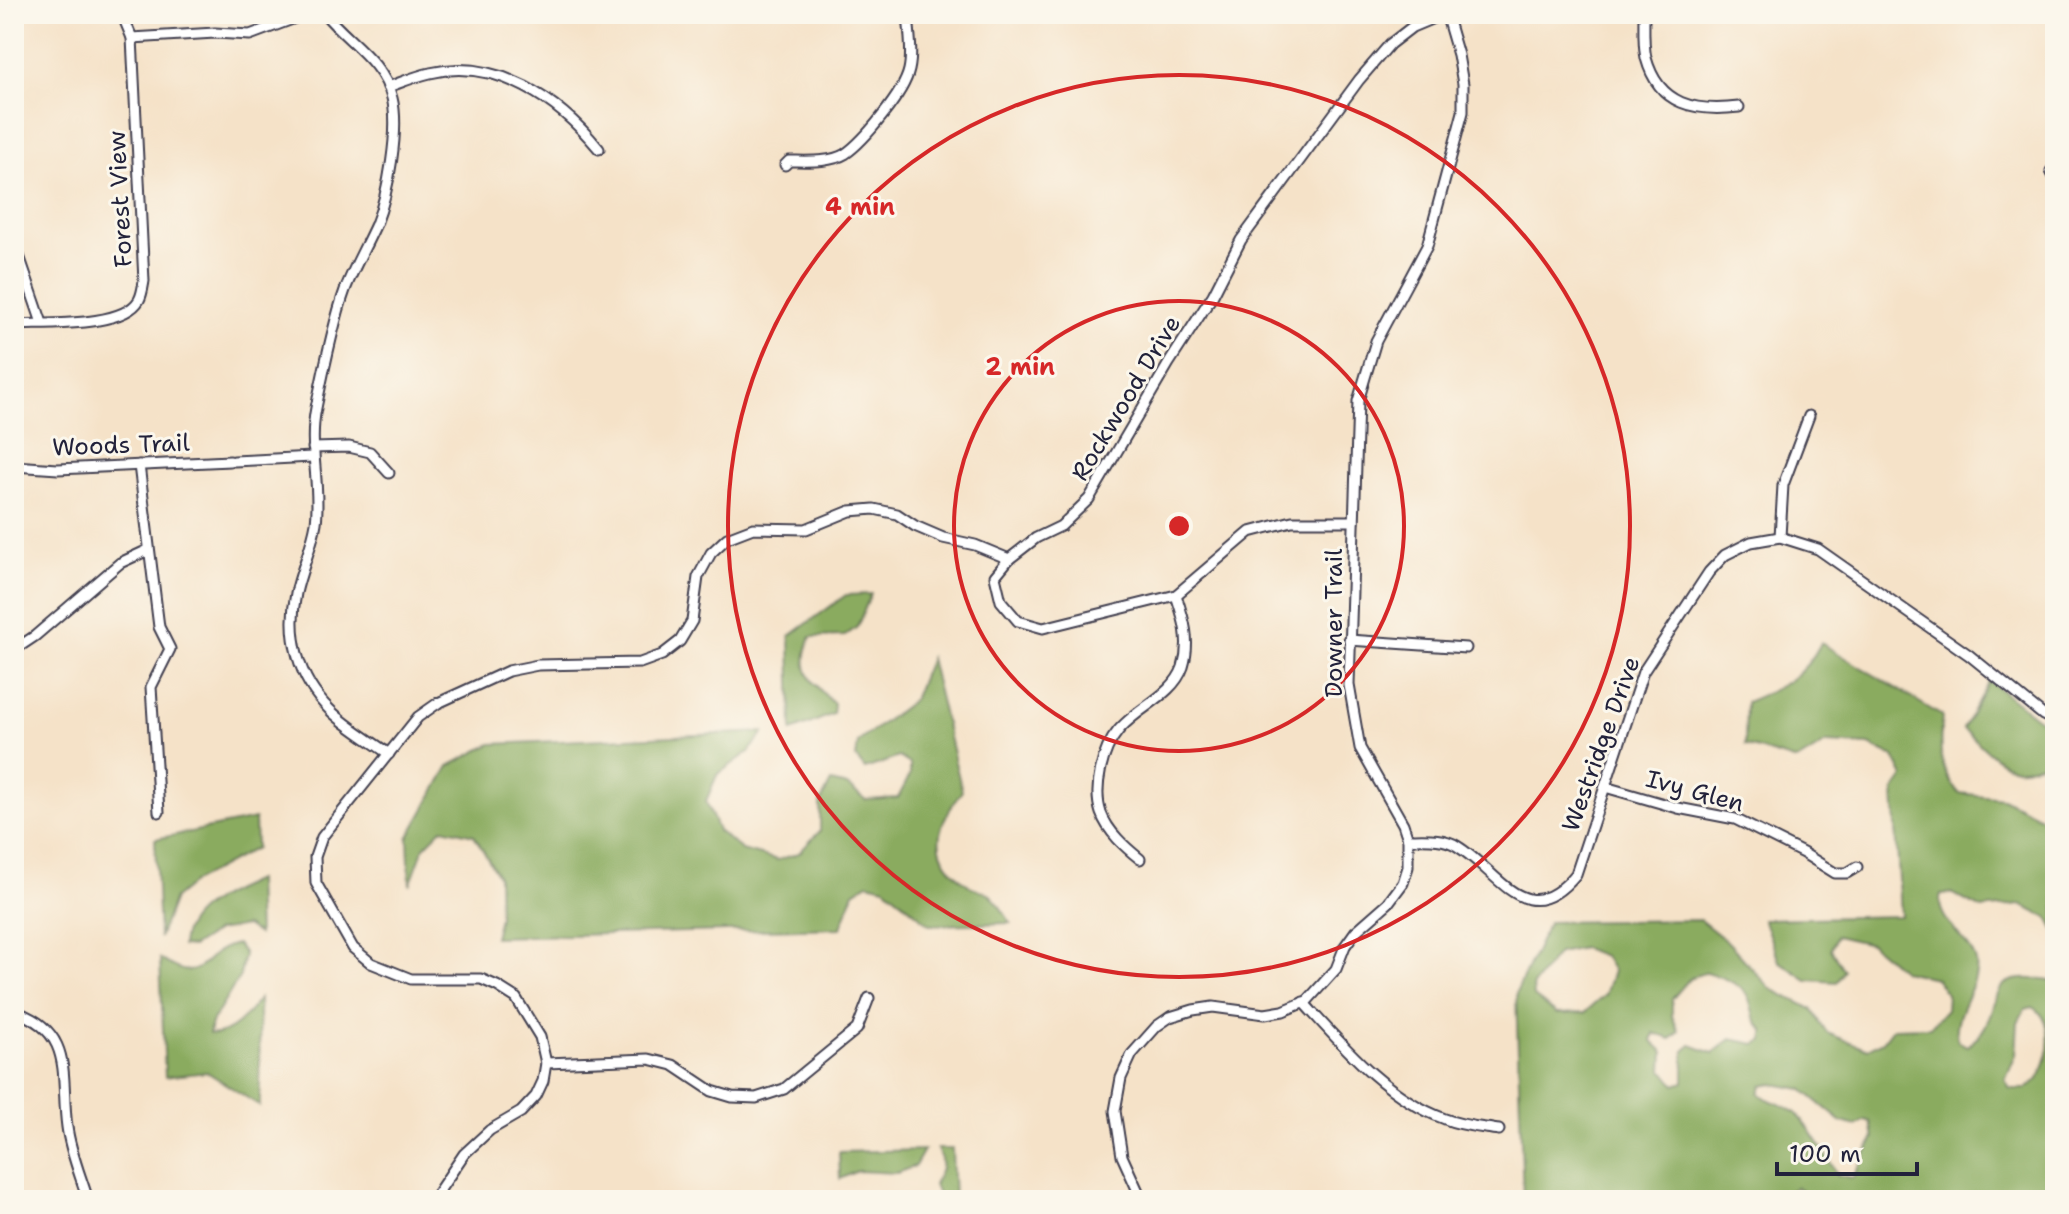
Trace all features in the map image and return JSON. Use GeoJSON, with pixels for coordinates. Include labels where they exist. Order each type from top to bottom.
{"type":"FeatureCollection","features":[{"type":"Feature","properties":{"kind":"street","name":"Forest View"},"geometry":{"type":"LineString","coordinates":[[14,325],[111,319],[127,312],[139,300],[144,281],[132,38],[122,14]]}},
{"type":"Feature","properties":{"kind":"street"},"geometry":{"type":"LineString","coordinates":[[132,38],[215,33],[250,35],[306,14]]}},
{"type":"Feature","properties":{"kind":"street"},"geometry":{"type":"LineString","coordinates":[[325,14],[343,35],[371,58],[388,87],[396,127],[377,220],[345,291],[315,412],[313,453],[318,507],[291,624],[296,655],[308,683],[330,711],[389,754]]}},
{"type":"Feature","properties":{"kind":"street"},"geometry":{"type":"LineString","coordinates":[[785,165],[789,161],[826,160],[844,154],[882,116],[904,86],[910,68],[908,14]]}},
{"type":"Feature","properties":{"kind":"street","name":"Downer Trail"},"geometry":{"type":"LineString","coordinates":[[1142,1200],[1122,1156],[1115,1111],[1121,1078],[1132,1054],[1147,1034],[1170,1017],[1193,1010],[1213,1007],[1265,1014],[1283,1011],[1303,1002],[1324,985],[1336,969],[1345,946],[1355,932],[1388,903],[1403,883],[1408,867],[1408,839],[1393,803],[1360,748],[1349,685],[1358,401],[1376,341],[1427,246],[1463,112],[1463,84],[1458,55],[1444,14]]}},
{"type":"Feature","properties":{"kind":"street","name":"Rockwood Drive"},"geometry":{"type":"LineString","coordinates":[[1009,559],[1036,538],[1061,526],[1089,499],[1213,295],[1241,240],[1359,80],[1390,44],[1412,27],[1444,14]]}},
{"type":"Feature","properties":{"kind":"street"},"geometry":{"type":"LineString","coordinates":[[1644,14],[1646,57],[1656,81],[1669,97],[1689,107],[1713,110],[1739,107]]}},
{"type":"Feature","properties":{"kind":"street"},"geometry":{"type":"LineString","coordinates":[[388,87],[432,72],[464,70],[496,76],[524,85],[552,102],[578,124],[599,149]]}},
{"type":"Feature","properties":{"kind":"street"},"geometry":{"type":"LineString","coordinates":[[2055,166],[2051,171],[2055,179]]}},
{"type":"Feature","properties":{"kind":"street"},"geometry":{"type":"LineString","coordinates":[[14,241],[42,323]]}},
{"type":"Feature","properties":{"kind":"street"},"geometry":{"type":"LineString","coordinates":[[1809,416],[1783,485],[1780,537],[1818,549],[1969,655],[2036,710],[2055,721]]}},
{"type":"Feature","properties":{"kind":"street","name":"Woods Trail"},"geometry":{"type":"LineString","coordinates":[[14,466],[58,469],[232,461],[349,447],[370,452],[389,473]]}},
{"type":"Feature","properties":{"kind":"street"},"geometry":{"type":"LineString","coordinates":[[139,465],[159,627],[170,649],[151,687],[159,812]]}},
{"type":"Feature","properties":{"kind":"street"},"geometry":{"type":"LineString","coordinates":[[433,1200],[464,1154],[490,1130],[521,1112],[536,1096],[546,1063],[540,1037],[516,998],[481,979],[411,979],[371,963],[353,948],[316,883],[315,857],[322,837],[418,717],[438,703],[508,671],[538,665],[640,663],[662,655],[680,641],[692,621],[698,577],[711,553],[727,538],[753,528],[806,529],[850,511],[874,509],[897,514],[943,538],[975,545],[1009,559],[995,576],[1001,601],[1018,621],[1043,628],[1176,595],[1250,532],[1292,521],[1354,521]]}},
{"type":"Feature","properties":{"kind":"street","name":"Westridge Drive"},"geometry":{"type":"LineString","coordinates":[[1408,839],[1433,838],[1456,845],[1517,896],[1534,900],[1562,890],[1576,874],[1643,672],[1709,572],[1725,555],[1751,542],[1780,537]]}},
{"type":"Feature","properties":{"kind":"street"},"geometry":{"type":"LineString","coordinates":[[14,650],[35,636],[120,563],[148,550]]}},
{"type":"Feature","properties":{"kind":"street"},"geometry":{"type":"LineString","coordinates":[[1140,859],[1118,840],[1101,812],[1098,771],[1117,731],[1164,693],[1183,668],[1188,631],[1176,595]]}},
{"type":"Feature","properties":{"kind":"street"},"geometry":{"type":"LineString","coordinates":[[1349,640],[1466,648]]}},
{"type":"Feature","properties":{"kind":"street","name":"Ivy Glen"},"geometry":{"type":"LineString","coordinates":[[1605,787],[1678,808],[1735,819],[1835,873],[1847,873],[1857,867]]}},
{"type":"Feature","properties":{"kind":"street"},"geometry":{"type":"LineString","coordinates":[[546,1063],[649,1059],[673,1065],[712,1091],[732,1097],[756,1098],[784,1089],[857,1029],[869,998]]}},
{"type":"Feature","properties":{"kind":"street"},"geometry":{"type":"LineString","coordinates":[[1303,1002],[1349,1052],[1413,1104],[1449,1121],[1499,1130]]}},
{"type":"Feature","properties":{"kind":"street"},"geometry":{"type":"LineString","coordinates":[[14,1011],[26,1015],[46,1031],[60,1049],[67,1129],[88,1200]]}},
{"type":"Feature","properties":{"kind":"green space"},"geometry":{"type":"Polygon","coordinates":[[[871,594],[857,627],[845,636],[811,637],[805,658],[806,667],[813,681],[834,704],[833,714],[792,731],[790,636],[846,595],[871,594]]]}},
{"type":"Feature","properties":{"kind":"green space"},"geometry":{"type":"Polygon","coordinates":[[[1821,643],[1942,716],[1940,737],[1944,767],[1959,793],[2002,798],[2055,824],[2055,931],[2048,918],[2021,905],[1981,909],[1951,893],[1941,894],[1940,903],[1946,920],[1971,950],[1977,968],[1959,1019],[1958,1041],[1967,1046],[1980,1034],[2002,987],[2012,981],[2029,979],[2055,982],[2055,1200],[1813,1200],[1796,1187],[1787,1193],[1791,1200],[1523,1200],[1516,993],[1549,922],[1700,920],[1729,943],[1771,989],[1812,1009],[1827,1033],[1868,1049],[1883,1041],[1893,1028],[1930,1027],[1946,1010],[1947,994],[1935,978],[1903,971],[1871,944],[1836,936],[1831,949],[1844,971],[1837,982],[1807,980],[1779,961],[1763,919],[1901,916],[1894,791],[1904,777],[1894,757],[1869,745],[1826,743],[1797,761],[1745,745],[1746,702],[1790,680],[1821,643]],[[1583,948],[1558,953],[1533,985],[1534,997],[1557,1014],[1584,1013],[1605,995],[1613,971],[1604,956],[1583,948]],[[1706,972],[1690,978],[1672,999],[1672,1016],[1679,1031],[1671,1039],[1654,1033],[1652,1041],[1664,1052],[1663,1070],[1675,1085],[1684,1082],[1684,1051],[1691,1045],[1713,1053],[1731,1039],[1755,1044],[1764,1040],[1764,1030],[1755,1020],[1750,1000],[1739,987],[1706,972]],[[2033,1007],[2025,1009],[2018,1022],[2016,1055],[2005,1080],[2010,1089],[2026,1089],[2034,1084],[2040,1076],[2048,1048],[2045,1020],[2033,1007]],[[1773,1084],[1762,1086],[1759,1093],[1794,1111],[1804,1122],[1838,1175],[1853,1178],[1874,1138],[1871,1122],[1865,1120],[1856,1126],[1842,1122],[1802,1089],[1773,1084]]]}},
{"type":"Feature","properties":{"kind":"green space"},"geometry":{"type":"Polygon","coordinates":[[[930,658],[962,791],[945,818],[939,841],[941,852],[956,875],[970,886],[988,893],[1011,923],[930,925],[885,887],[868,883],[854,892],[841,928],[494,937],[499,917],[498,876],[474,835],[443,828],[424,847],[410,885],[408,838],[449,766],[491,744],[764,732],[749,752],[717,775],[706,801],[718,831],[742,850],[778,860],[799,853],[820,831],[820,803],[831,782],[847,786],[866,800],[898,798],[910,775],[910,764],[899,757],[865,769],[856,758],[858,742],[913,700],[930,658]]]}},
{"type":"Feature","properties":{"kind":"green space"},"geometry":{"type":"Polygon","coordinates":[[[1989,681],[2040,720],[2055,727],[2055,764],[2045,762],[2022,768],[2010,766],[1995,758],[1963,729],[1989,681]]]}},
{"type":"Feature","properties":{"kind":"green space"},"geometry":{"type":"Polygon","coordinates":[[[255,819],[256,848],[195,881],[174,898],[159,938],[155,839],[255,819]]]}},
{"type":"Feature","properties":{"kind":"green space"},"geometry":{"type":"Polygon","coordinates":[[[256,880],[258,934],[246,926],[217,931],[192,947],[182,946],[190,922],[199,912],[220,897],[256,880]]]}},
{"type":"Feature","properties":{"kind":"green space"},"geometry":{"type":"Polygon","coordinates":[[[237,944],[244,954],[240,976],[211,1024],[209,1034],[231,1028],[259,999],[260,1106],[207,1072],[165,1077],[160,959],[175,968],[195,970],[224,948],[237,944]]]}},
{"type":"Feature","properties":{"kind":"green space"},"geometry":{"type":"Polygon","coordinates":[[[937,1149],[952,1149],[954,1200],[940,1200],[934,1185],[941,1167],[937,1149]]]}},
{"type":"Feature","properties":{"kind":"green space"},"geometry":{"type":"Polygon","coordinates":[[[924,1150],[915,1166],[897,1173],[857,1171],[840,1179],[839,1152],[924,1150]]]}}]}
